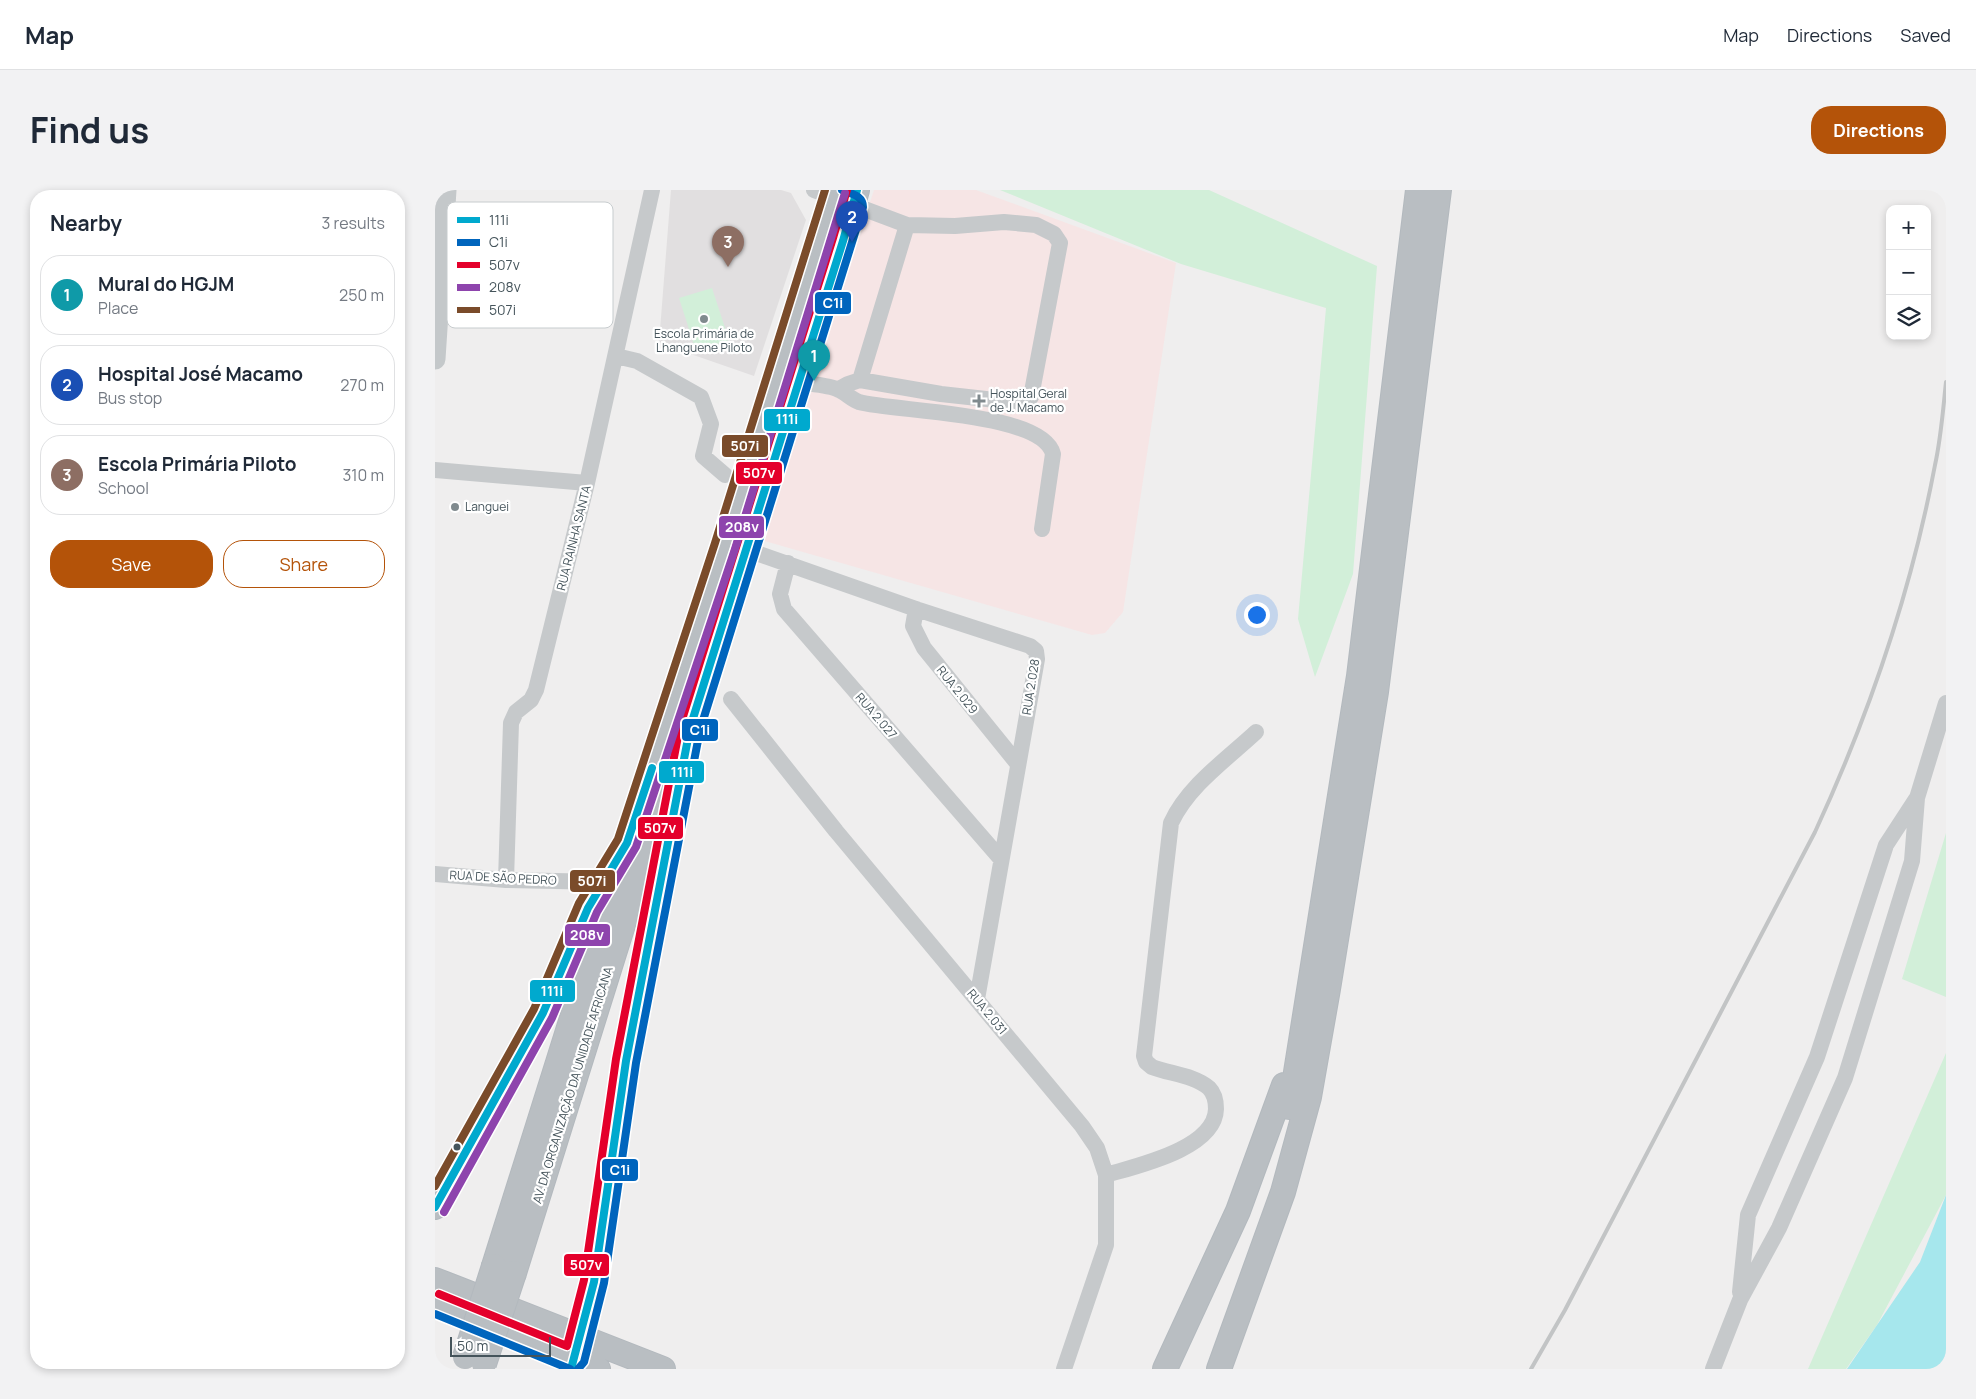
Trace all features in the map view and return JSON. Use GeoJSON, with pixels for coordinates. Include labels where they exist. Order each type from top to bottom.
{"type":"FeatureCollection","features":[{"type":"Feature","properties":{"kind":"highway"},"geometry":{"type":"LineString","coordinates":[[1203,1369],[1260,1216],[1293,1091],[1359,676],[1417,190]]}},
{"type":"Feature","properties":{"kind":"highway"},"geometry":{"type":"LineString","coordinates":[[1219,1369],[1283,1192],[1309,1097],[1376,692],[1439,190]]}},
{"type":"Feature","properties":{"kind":"highway","name":"AV. DA ORGANIZAÇÃO DA UNIDADE AFRICANA"},"geometry":{"type":"LineString","coordinates":[[504,1269],[690,728],[843,241],[838,194]]}},
{"type":"Feature","properties":{"kind":"highway","name":"AV. DA ORGANIZAÇÃO DA UNIDADE AFRICANA"},"geometry":{"type":"LineString","coordinates":[[504,1269],[627,843],[838,194]]}},
{"type":"Feature","properties":{"kind":"highway"},"geometry":{"type":"LineString","coordinates":[[573,1365],[593,1282],[626,1061],[690,728]]}},
{"type":"Feature","properties":{"kind":"highway"},"geometry":{"type":"LineString","coordinates":[[435,1207],[543,1013],[588,908],[627,843]]}},
{"type":"Feature","properties":{"kind":"highway"},"geometry":{"type":"LineString","coordinates":[[1165,1369],[1241,1202],[1281,1098],[1309,989]]}},
{"type":"Feature","properties":{"kind":"highway"},"geometry":{"type":"LineString","coordinates":[[473,1365],[504,1269]]}},
{"type":"Feature","properties":{"kind":"highway"},"geometry":{"type":"LineString","coordinates":[[435,1280],[663,1369]]}},
{"type":"Feature","properties":{"kind":"highway"},"geometry":{"type":"LineString","coordinates":[[435,1303],[573,1365],[598,1369]]}},
{"type":"Feature","properties":{"kind":"main road"},"geometry":{"type":"LineString","coordinates":[[435,359],[446,190]]}},
{"type":"Feature","properties":{"kind":"street","name":"RUA RAINHA SANTA"},"geometry":{"type":"LineString","coordinates":[[506,880],[511,723],[516,712],[531,700],[536,690],[587,483],[652,190]]}},
{"type":"Feature","properties":{"kind":"street"},"geometry":{"type":"LineString","coordinates":[[838,194],[907,225],[955,226],[1004,222],[1036,225],[1054,234],[1059,243],[1031,397],[1027,402],[1021,403],[941,394],[860,380],[839,389]]}},
{"type":"Feature","properties":{"kind":"street"},"geometry":{"type":"LineString","coordinates":[[860,380],[907,225]]}},
{"type":"Feature","properties":{"kind":"street"},"geometry":{"type":"LineString","coordinates":[[616,356],[637,361],[701,397],[711,424],[703,456],[725,475]]}},
{"type":"Feature","properties":{"kind":"street"},"geometry":{"type":"LineString","coordinates":[[798,382],[839,389],[858,402],[992,420],[1035,435],[1051,447],[1053,454],[1042,529]]}},
{"type":"Feature","properties":{"kind":"street"},"geometry":{"type":"LineString","coordinates":[[435,470],[587,483]]}},
{"type":"Feature","properties":{"kind":"street","name":"RUA 2.028"},"geometry":{"type":"LineString","coordinates":[[745,549],[916,609],[1030,646],[1035,651],[1037,660],[1000,858],[977,999]]}},
{"type":"Feature","properties":{"kind":"street","name":"RUA 2.027"},"geometry":{"type":"LineString","coordinates":[[788,563],[780,594],[784,609],[1000,858]]}},
{"type":"Feature","properties":{"kind":"street","name":"RUA 2.029"},"geometry":{"type":"LineString","coordinates":[[916,609],[913,626],[924,648],[1017,763]]}},
{"type":"Feature","properties":{"kind":"street","name":"RUA 2.031"},"geometry":{"type":"LineString","coordinates":[[731,699],[836,831],[1082,1126],[1097,1148],[1106,1175],[1106,1244],[1064,1369]]}},
{"type":"Feature","properties":{"kind":"street"},"geometry":{"type":"LineString","coordinates":[[1713,1369],[1740,1300],[1779,1228],[1845,1078],[1911,861],[1917,798],[1946,703]]}},
{"type":"Feature","properties":{"kind":"street"},"geometry":{"type":"LineString","coordinates":[[1106,1175],[1171,1155],[1190,1145],[1205,1132],[1215,1118],[1215,1100],[1212,1092],[1207,1087],[1195,1080],[1152,1067],[1146,1062],[1144,1056],[1171,823],[1179,808],[1201,782],[1256,732]]}},
{"type":"Feature","properties":{"kind":"street"},"geometry":{"type":"LineString","coordinates":[[1740,1300],[1748,1215],[1817,1056],[1886,845],[1917,798]]}},
{"type":"Feature","properties":{"kind":"street","name":"RUA DE SÃO PEDRO"},"geometry":{"type":"LineString","coordinates":[[435,874],[506,880],[602,882]]}},
{"type":"Feature","properties":{"kind":"shaded area"},"geometry":{"type":"Polygon","coordinates":[[[671,190],[781,190],[791,193],[806,220],[754,376],[659,343],[671,190]]]}},
{"type":"Feature","properties":{"kind":"shaded area","name":"Hospital Geral de J. Macamo"},"geometry":{"type":"Polygon","coordinates":[[[874,190],[976,190],[1176,263],[1123,612],[1105,633],[1092,635],[758,539],[874,190]]]}},
{"type":"Feature","properties":{"kind":"green space"},"geometry":{"type":"Polygon","coordinates":[[[1000,190],[1209,190],[1377,266],[1353,574],[1315,677],[1298,619],[1326,308],[1181,264],[1000,190]]]}},
{"type":"Feature","properties":{"kind":"green space","name":"Escola Primária de Lhanguene Piloto"},"geometry":{"type":"Polygon","coordinates":[[[712,288],[729,340],[696,351],[679,298],[712,288]]]}},
{"type":"Feature","properties":{"kind":"green space"},"geometry":{"type":"Polygon","coordinates":[[[1946,833],[1946,997],[1902,979],[1946,833]]]}},
{"type":"Feature","properties":{"kind":"green space"},"geometry":{"type":"Polygon","coordinates":[[[1946,1053],[1946,1195],[1877,1325],[1846,1369],[1808,1369],[1946,1053]]]}},
{"type":"Feature","properties":{"kind":"water"},"geometry":{"type":"Polygon","coordinates":[[[1946,1195],[1946,1369],[1847,1369],[1920,1262],[1946,1195]]]}},
{"type":"Feature","properties":{"kind":"railway"},"geometry":{"type":"LineString","coordinates":[[1531,1369],[1565,1310],[1815,832],[1835,788],[1886,652],[1914,559],[1937,455],[1946,382]]}},
{"type":"Feature","properties":{"kind":"transit line","name":"507i"},"geometry":{"type":"LineString","coordinates":[[435,1186],[534,1009],[579,903],[618,839],[715,543],[825,190]]}},
{"type":"Feature","properties":{"kind":"transit line","name":"C1i"},"geometry":{"type":"LineString","coordinates":[[578,1369],[584,1362],[604,1283],[636,1063],[700,730],[863,207],[859,197],[842,190]]}},
{"type":"Feature","properties":{"kind":"transit line","name":"507v"},"geometry":{"type":"LineString","coordinates":[[439,1294],[567,1346],[584,1280],[616,1059],[680,726],[847,190]]}},
{"type":"Feature","properties":{"kind":"transit line","name":"111i"},"geometry":{"type":"LineString","coordinates":[[571,1369],[594,1282],[626,1061],[690,728],[843,241],[857,190]]}},
{"type":"Feature","properties":{"kind":"transit line","name":"208v"},"geometry":{"type":"LineString","coordinates":[[444,1212],[552,1018],[597,912],[636,847],[735,549],[845,193]]}},
{"type":"Feature","properties":{"kind":"transit line","name":"111i"},"geometry":{"type":"LineString","coordinates":[[435,1207],[543,1013],[588,908],[627,843],[652,768]]}},
{"type":"Feature","properties":{"kind":"transit line","name":"C1i"},"geometry":{"type":"LineString","coordinates":[[435,1314],[570,1369]]}},
{"type":"Feature","properties":{"kind":"place","name":"Hospital José Macamo"},"geometry":{"type":"Point","coordinates":[852,242]}},
{"type":"Feature","properties":{"kind":"place","name":"Escola Primária Piloto"},"geometry":{"type":"Point","coordinates":[728,267]}},
{"type":"Feature","properties":{"kind":"place","name":"Escola Primária de Lhanguene Piloto"},"geometry":{"type":"Point","coordinates":[704,319]}},
{"type":"Feature","properties":{"kind":"place","name":"Mural do HGJM"},"geometry":{"type":"Point","coordinates":[814,381]}},
{"type":"Feature","properties":{"kind":"place","name":"Hospital Geral de J. Macamo"},"geometry":{"type":"Point","coordinates":[979,401]}},
{"type":"Feature","properties":{"kind":"place","name":"Languei"},"geometry":{"type":"Point","coordinates":[455,507]}}]}
